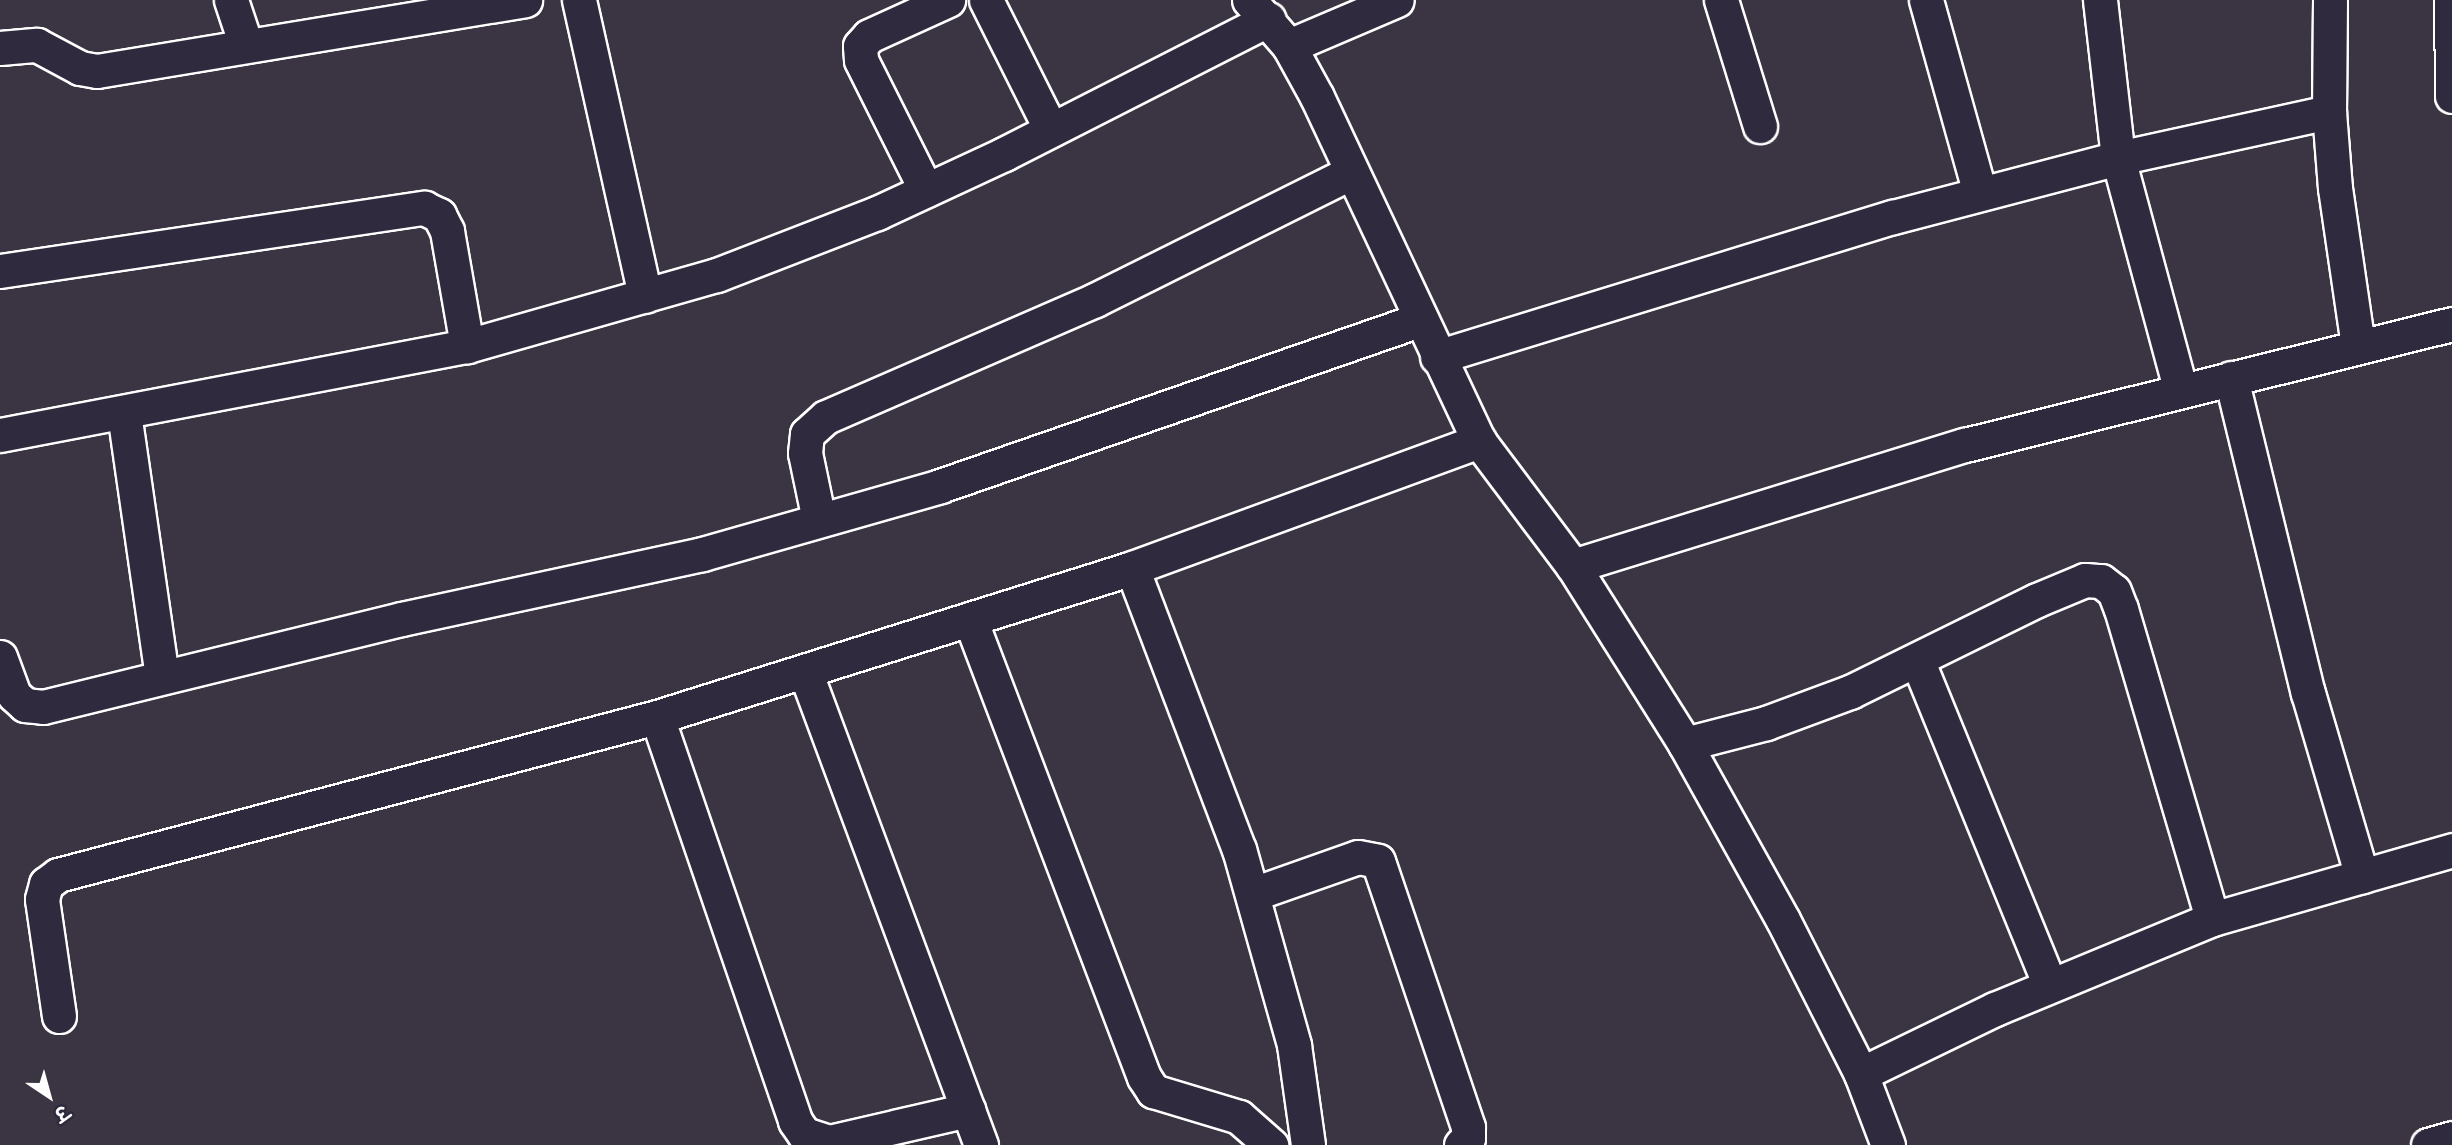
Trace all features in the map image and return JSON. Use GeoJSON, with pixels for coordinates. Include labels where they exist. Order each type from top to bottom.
{"type":"FeatureCollection","features":[{"type":"Feature","properties":{"kind":"street"},"geometry":{"type":"LineString","coordinates":[[231,0],[246,45]]}},
{"type":"Feature","properties":{"kind":"street"},"geometry":{"type":"LineString","coordinates":[[0,48],[37,45],[80,68],[97,71],[427,9],[525,0]]}},
{"type":"Feature","properties":{"kind":"street"},"geometry":{"type":"LineString","coordinates":[[579,0],[645,296]]}},
{"type":"Feature","properties":{"kind":"street"},"geometry":{"type":"LineString","coordinates":[[926,190],[861,60],[860,46],[869,36],[948,0]]}},
{"type":"Feature","properties":{"kind":"street"},"geometry":{"type":"LineString","coordinates":[[986,0],[1051,130]]}},
{"type":"Feature","properties":{"kind":"street"},"geometry":{"type":"LineString","coordinates":[[1289,46],[1397,0]]}},
{"type":"Feature","properties":{"kind":"street"},"geometry":{"type":"LineString","coordinates":[[1721,0],[1760,127]]}},
{"type":"Feature","properties":{"kind":"street"},"geometry":{"type":"LineString","coordinates":[[1926,0],[1980,194]]}},
{"type":"Feature","properties":{"kind":"street"},"geometry":{"type":"LineString","coordinates":[[2100,0],[2119,158],[2181,391]]}},
{"type":"Feature","properties":{"kind":"street"},"geometry":{"type":"LineString","coordinates":[[2330,0],[2329,112],[2358,346]]}},
{"type":"Feature","properties":{"kind":"street"},"geometry":{"type":"LineString","coordinates":[[2451,0],[2452,96]]}},
{"type":"Feature","properties":{"kind":"street"},"geometry":{"type":"LineString","coordinates":[[0,435],[467,346],[717,275],[926,190],[1051,130],[1259,10],[1289,46],[1317,97],[1419,320],[1479,441],[1573,566],[1685,744],[1783,920],[1861,1074],[1888,1145]]}},
{"type":"Feature","properties":{"kind":"street"},"geometry":{"type":"LineString","coordinates":[[1437,357],[1695,275],[1980,194],[2119,158],[2329,112]]}},
{"type":"Feature","properties":{"kind":"street"},"geometry":{"type":"LineString","coordinates":[[819,520],[805,453],[807,434],[826,417],[1095,300],[1350,173]]}},
{"type":"Feature","properties":{"kind":"street"},"geometry":{"type":"LineString","coordinates":[[0,271],[424,208],[439,215],[447,231],[467,346]]}},
{"type":"Feature","properties":{"kind":"street"},"geometry":{"type":"LineString","coordinates":[[0,657],[14,695],[25,705],[43,706],[162,676],[702,554],[940,486],[1419,320]]}},
{"type":"Feature","properties":{"kind":"street"},"geometry":{"type":"LineString","coordinates":[[1573,566],[1965,445],[2452,324]]}},
{"type":"Feature","properties":{"kind":"street"},"geometry":{"type":"LineString","coordinates":[[2231,378],[2308,693],[2362,876]]}},
{"type":"Feature","properties":{"kind":"street"},"geometry":{"type":"LineString","coordinates":[[124,413],[162,676]]}},
{"type":"Feature","properties":{"kind":"street"},"geometry":{"type":"LineString","coordinates":[[59,1016],[42,899],[46,884],[58,875],[657,717],[1132,568],[1479,441]]}},
{"type":"Feature","properties":{"kind":"street"},"geometry":{"type":"LineString","coordinates":[[1132,568],[1253,894],[1294,1045],[1308,1145]]}},
{"type":"Feature","properties":{"kind":"street"},"geometry":{"type":"LineString","coordinates":[[1685,744],[1778,718],[1918,662],[2085,580],[2101,581],[2113,591],[2212,919]]}},
{"type":"Feature","properties":{"kind":"street"},"geometry":{"type":"LineString","coordinates":[[970,619],[1144,1077],[1153,1091],[1239,1117],[1271,1145]]}},
{"type":"Feature","properties":{"kind":"street"},"geometry":{"type":"LineString","coordinates":[[1918,662],[2050,985]]}},
{"type":"Feature","properties":{"kind":"street"},"geometry":{"type":"LineString","coordinates":[[805,671],[981,1145]]}},
{"type":"Feature","properties":{"kind":"street"},"geometry":{"type":"LineString","coordinates":[[657,717],[794,1121],[804,1134],[829,1142],[968,1110]]}},
{"type":"Feature","properties":{"kind":"street"},"geometry":{"type":"LineString","coordinates":[[1861,1074],[2050,985],[2212,919],[2362,876],[2452,854]]}},
{"type":"Feature","properties":{"kind":"street"},"geometry":{"type":"LineString","coordinates":[[1253,894],[1359,857],[1378,861],[1468,1128],[1468,1138],[1461,1145]]}},
{"type":"Feature","properties":{"kind":"street"},"geometry":{"type":"LineString","coordinates":[[2428,1145],[2452,1138]]}}]}
